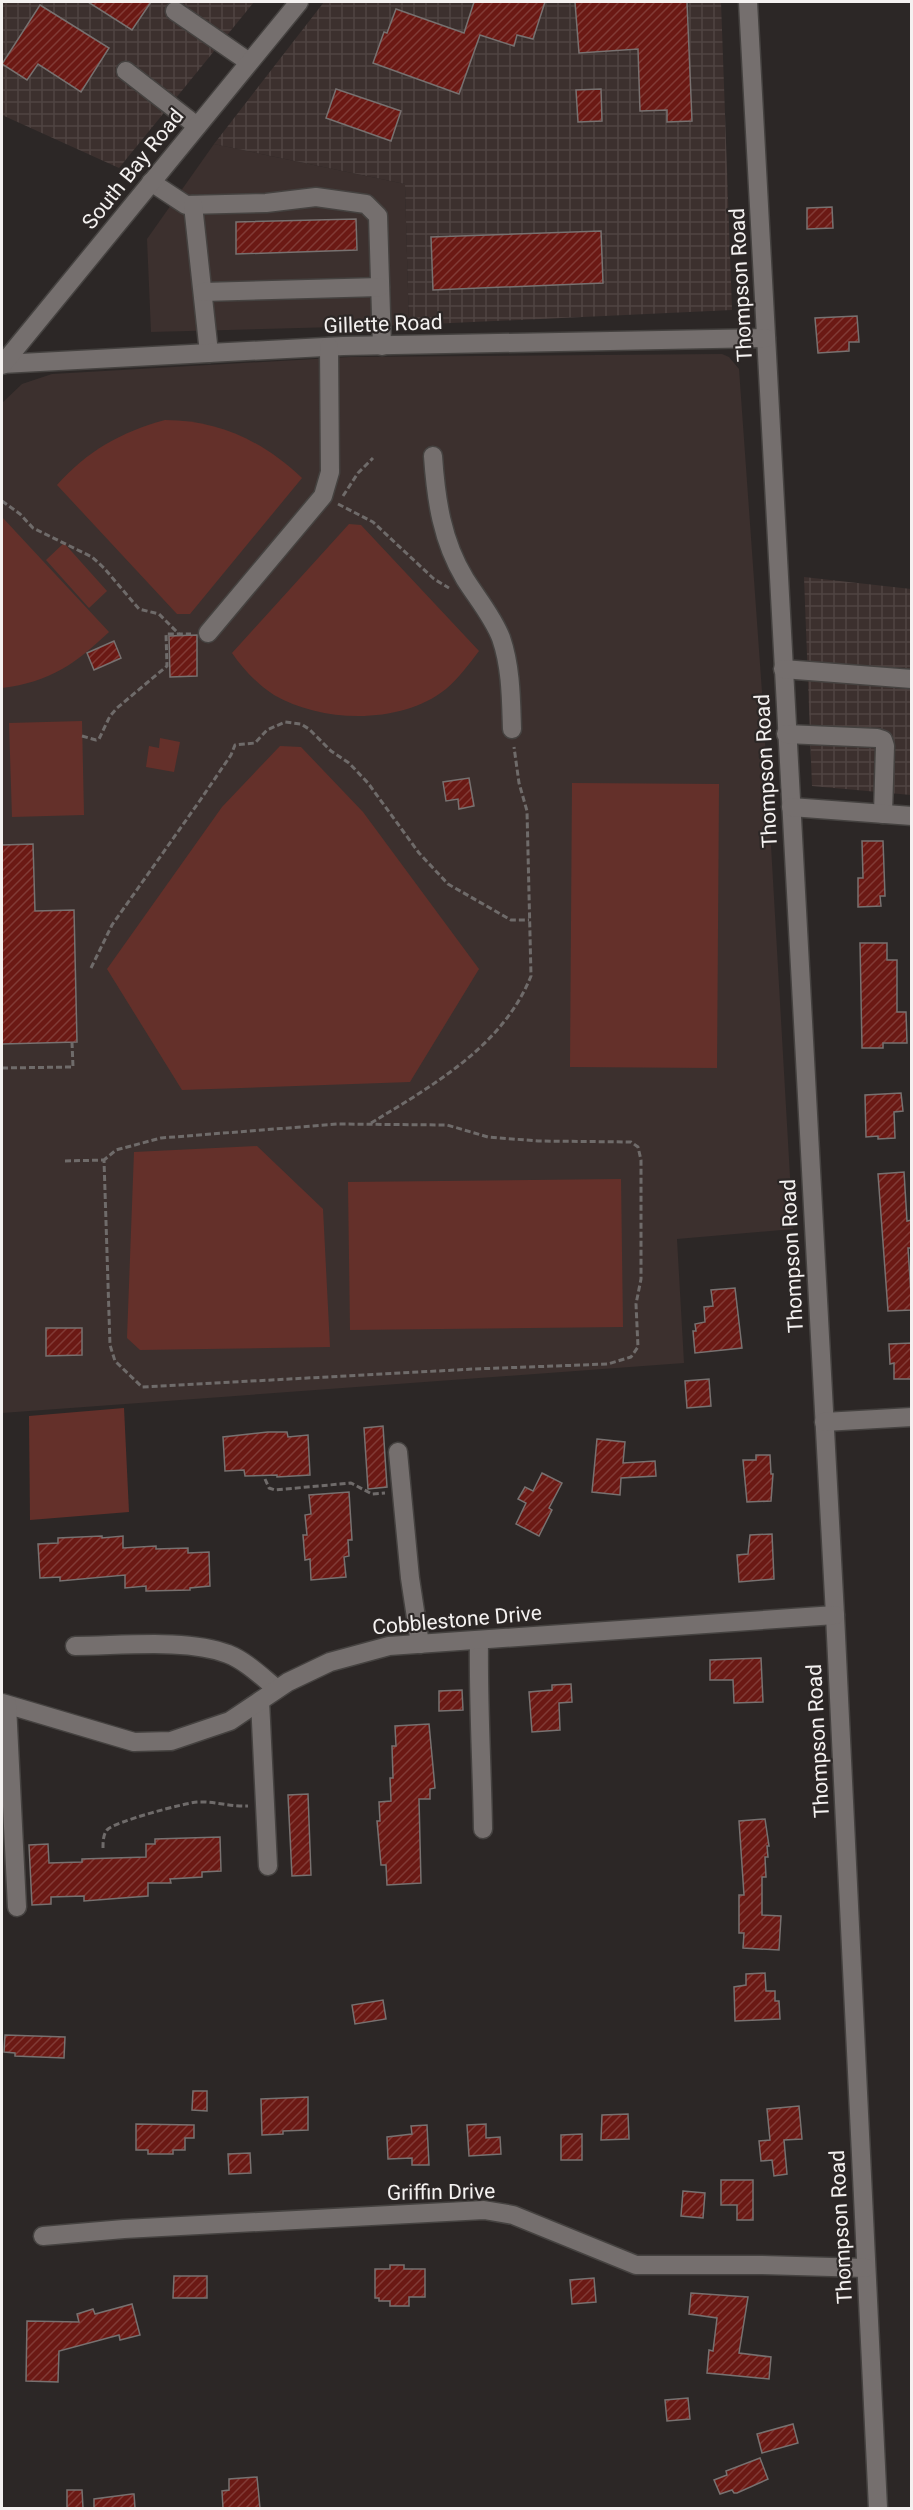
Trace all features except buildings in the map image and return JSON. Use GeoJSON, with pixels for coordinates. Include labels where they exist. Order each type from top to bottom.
{"type":"FeatureCollection","features":[{"type":"Feature","properties":{"kind":"street","name":"South Bay Road"},"geometry":{"type":"LineString","coordinates":[[2,364],[299,2]]}},
{"type":"Feature","properties":{"kind":"street","name":"Thompson Road"},"geometry":{"type":"LineString","coordinates":[[748,2],[835,1615],[878,2508]]}},
{"type":"Feature","properties":{"kind":"street"},"geometry":{"type":"LineString","coordinates":[[175,11],[249,62]]}},
{"type":"Feature","properties":{"kind":"street"},"geometry":{"type":"LineString","coordinates":[[126,71],[197,126]]}},
{"type":"Feature","properties":{"kind":"street"},"geometry":{"type":"LineString","coordinates":[[151,182],[186,205],[266,203],[316,197],[366,204],[378,216],[382,346]]}},
{"type":"Feature","properties":{"kind":"street"},"geometry":{"type":"LineString","coordinates":[[193,205],[209,353]]}},
{"type":"Feature","properties":{"kind":"street"},"geometry":{"type":"LineString","coordinates":[[202,292],[380,287]]}},
{"type":"Feature","properties":{"kind":"street","name":"Gillette Road"},"geometry":{"type":"LineString","coordinates":[[2,364],[329,347],[766,338]]}},
{"type":"Feature","properties":{"kind":"street"},"geometry":{"type":"LineString","coordinates":[[208,633],[323,496],[330,472],[329,347]]}},
{"type":"Feature","properties":{"kind":"street"},"geometry":{"type":"LineString","coordinates":[[433,456],[441,522],[446,539],[471,589],[500,635],[511,682],[512,729]]}},
{"type":"Feature","properties":{"kind":"street"},"geometry":{"type":"LineString","coordinates":[[783,669],[912,679]]}},
{"type":"Feature","properties":{"kind":"street"},"geometry":{"type":"LineString","coordinates":[[786,734],[883,740],[885,746],[883,814]]}},
{"type":"Feature","properties":{"kind":"street"},"geometry":{"type":"LineString","coordinates":[[791,807],[912,816]]}},
{"type":"Feature","properties":{"kind":"street"},"geometry":{"type":"LineString","coordinates":[[824,1422],[912,1417]]}},
{"type":"Feature","properties":{"kind":"street"},"geometry":{"type":"LineString","coordinates":[[398,1452],[410,1578],[420,1644]]}},
{"type":"Feature","properties":{"kind":"street","name":"Cobblestone Drive"},"geometry":{"type":"LineString","coordinates":[[4,1704],[134,1742],[171,1741],[230,1721],[277,1689],[330,1662],[368,1650],[420,1644],[835,1615]]}},
{"type":"Feature","properties":{"kind":"street"},"geometry":{"type":"LineString","coordinates":[[479,1640],[478,1711],[482,1732],[483,1829]]}},
{"type":"Feature","properties":{"kind":"street"},"geometry":{"type":"LineString","coordinates":[[75,1646],[188,1645],[238,1659],[277,1689]]}},
{"type":"Feature","properties":{"kind":"street"},"geometry":{"type":"LineString","coordinates":[[260,1701],[268,1866]]}},
{"type":"Feature","properties":{"kind":"street"},"geometry":{"type":"LineString","coordinates":[[4,1704],[17,1907]]}},
{"type":"Feature","properties":{"kind":"street","name":"Griffin Drive"},"geometry":{"type":"LineString","coordinates":[[43,2236],[124,2229],[484,2210],[513,2215],[636,2265],[866,2268]]}},
{"type":"Feature","properties":{"kind":"path"},"geometry":{"type":"LineString","coordinates":[[323,496],[373,522],[440,583],[459,591],[471,589]]}},
{"type":"Feature","properties":{"kind":"path"},"geometry":{"type":"LineString","coordinates":[[2,501],[20,514],[33,528],[92,557],[104,567],[139,609],[159,614],[178,634]]}},
{"type":"Feature","properties":{"kind":"path"},"geometry":{"type":"LineString","coordinates":[[82,736],[99,739],[110,716],[117,708],[167,666],[166,634],[208,633]]}},
{"type":"Feature","properties":{"kind":"path"},"geometry":{"type":"LineString","coordinates":[[91,968],[112,925],[201,800],[231,755],[235,745],[255,742],[267,730],[285,722],[301,724],[309,729],[331,751],[349,763],[375,792],[419,853],[448,884],[511,920],[530,920]]}},
{"type":"Feature","properties":{"kind":"path"},"geometry":{"type":"LineString","coordinates":[[369,1124],[435,1084],[498,1030],[521,999],[531,976],[527,811],[519,783],[512,729]]}},
{"type":"Feature","properties":{"kind":"path"},"geometry":{"type":"LineString","coordinates":[[2,1068],[73,1067],[72,1042]]}},
{"type":"Feature","properties":{"kind":"path"},"geometry":{"type":"LineString","coordinates":[[65,1161],[104,1160],[116,1150],[161,1138],[322,1124],[447,1125],[488,1137],[538,1141],[624,1142],[638,1147],[641,1160],[641,1269],[636,1304],[639,1342],[636,1353],[631,1357],[608,1364],[474,1369],[142,1388],[115,1361],[110,1345],[104,1160]]}},
{"type":"Feature","properties":{"kind":"path"},"geometry":{"type":"LineString","coordinates":[[265,1479],[269,1488],[275,1490],[351,1483],[372,1494],[402,1491]]}},
{"type":"Feature","properties":{"kind":"path"},"geometry":{"type":"LineString","coordinates":[[103,1848],[104,1836],[113,1824],[196,1802],[235,1807],[265,1806]]}},
{"type":"Feature","properties":{"kind":"shaded area"},"geometry":{"type":"Polygon","coordinates":[[[2,2],[254,2],[119,168],[2,115],[2,2]]]}},
{"type":"Feature","properties":{"kind":"shaded area"},"geometry":{"type":"Polygon","coordinates":[[[324,2],[721,2],[732,310],[409,325],[405,184],[214,144],[324,2]]]}},
{"type":"Feature","properties":{"kind":"shaded area"},"geometry":{"type":"Polygon","coordinates":[[[214,144],[405,184],[409,325],[151,332],[147,239],[214,144]]]}},
{"type":"Feature","properties":{"kind":"shaded area"},"geometry":{"type":"Polygon","coordinates":[[[722,354],[729,357],[739,369],[763,706],[793,1229],[677,1239],[684,1363],[2,1413],[2,403],[22,384],[52,374],[350,357],[722,354]]]}},
{"type":"Feature","properties":{"kind":"shaded area"},"geometry":{"type":"Polygon","coordinates":[[[165,420],[204,424],[240,436],[272,454],[302,478],[190,614],[177,614],[57,485],[80,462],[106,444],[134,430],[165,420]]]}},
{"type":"Feature","properties":{"kind":"shaded area"},"geometry":{"type":"Polygon","coordinates":[[[2,517],[109,632],[61,670],[34,681],[2,688],[2,517]]]}},
{"type":"Feature","properties":{"kind":"shaded area"},"geometry":{"type":"Polygon","coordinates":[[[349,524],[361,525],[479,651],[460,676],[446,689],[428,701],[407,709],[361,716],[338,715],[293,704],[262,686],[232,653],[349,524]]]}},
{"type":"Feature","properties":{"kind":"shaded area"},"geometry":{"type":"Polygon","coordinates":[[[64,543],[107,591],[89,608],[46,560],[64,543]]]}},
{"type":"Feature","properties":{"kind":"shaded area"},"geometry":{"type":"Polygon","coordinates":[[[804,577],[911,589],[911,795],[812,786],[804,577]]]}},
{"type":"Feature","properties":{"kind":"shaded area"},"geometry":{"type":"Polygon","coordinates":[[[82,721],[84,815],[12,817],[9,723],[82,721]]]}},
{"type":"Feature","properties":{"kind":"shaded area"},"geometry":{"type":"Polygon","coordinates":[[[160,738],[180,742],[174,772],[146,767],[149,746],[159,748],[160,738]]]}},
{"type":"Feature","properties":{"kind":"shaded area"},"geometry":{"type":"Polygon","coordinates":[[[280,746],[301,747],[363,812],[479,969],[410,1082],[182,1090],[107,969],[222,807],[280,746]]]}},
{"type":"Feature","properties":{"kind":"shaded area"},"geometry":{"type":"Polygon","coordinates":[[[572,783],[719,784],[717,1068],[570,1067],[572,783]]]}},
{"type":"Feature","properties":{"kind":"shaded area"},"geometry":{"type":"Polygon","coordinates":[[[257,1146],[323,1209],[330,1347],[140,1350],[127,1338],[134,1152],[257,1146]]]}},
{"type":"Feature","properties":{"kind":"shaded area"},"geometry":{"type":"Polygon","coordinates":[[[621,1179],[623,1327],[350,1330],[348,1182],[621,1179]]]}},
{"type":"Feature","properties":{"kind":"shaded area"},"geometry":{"type":"Polygon","coordinates":[[[124,1408],[129,1512],[30,1520],[29,1416],[124,1408]]]}}]}
